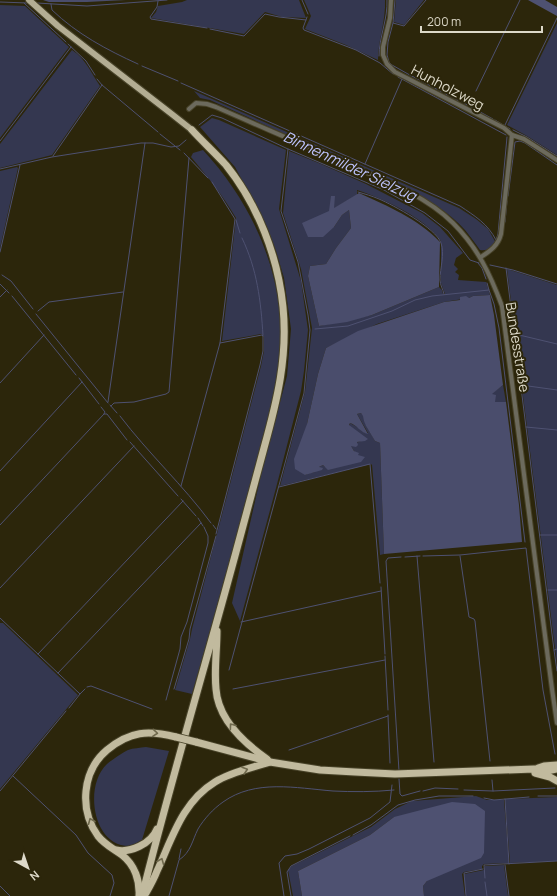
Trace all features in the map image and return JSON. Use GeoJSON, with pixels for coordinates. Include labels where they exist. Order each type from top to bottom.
{"type":"FeatureCollection","features":[{"type":"Feature","properties":{"kind":"highway"},"geometry":{"type":"LineString","coordinates":[[115,850],[127,851],[141,845],[155,834],[217,623],[274,413],[282,374],[284,324],[280,285],[273,258],[258,218],[242,188],[226,166],[192,130]]}},
{"type":"Feature","properties":{"kind":"highway"},"geometry":{"type":"LineString","coordinates":[[217,623],[216,689],[220,708],[230,725],[243,739],[270,762]]}},
{"type":"Feature","properties":{"kind":"highway"},"geometry":{"type":"LineString","coordinates":[[139,896],[138,880],[134,870],[127,859],[103,842],[97,835],[89,818],[87,809],[86,788],[91,771],[98,759],[106,751],[130,736],[143,733],[160,734],[270,762],[320,770],[376,773],[534,769],[547,771],[557,770]]}},
{"type":"Feature","properties":{"kind":"highway"},"geometry":{"type":"LineString","coordinates":[[143,896],[157,871],[177,824],[196,798],[209,786],[221,778],[270,762]]}},
{"type":"Feature","properties":{"kind":"highway"},"geometry":{"type":"LineString","coordinates":[[534,769],[544,766],[557,765]]}},
{"type":"Feature","properties":{"kind":"highway"},"geometry":{"type":"LineString","coordinates":[[515,770],[550,777],[557,781]]}},
{"type":"Feature","properties":{"kind":"highway"},"geometry":{"type":"LineString","coordinates":[[143,896],[163,810]]}},
{"type":"Feature","properties":{"kind":"main road"},"geometry":{"type":"LineString","coordinates":[[29,0],[58,26],[192,130]]}},
{"type":"Feature","properties":{"kind":"street","name":"Hunholzweg"},"geometry":{"type":"LineString","coordinates":[[391,0],[390,18],[383,47],[383,55],[390,67],[396,72],[504,128],[512,135],[524,139],[557,160]]}},
{"type":"Feature","properties":{"kind":"street","name":"Bundesstraße"},"geometry":{"type":"LineString","coordinates":[[190,109],[196,103],[216,107],[413,194],[436,208],[452,222],[465,236],[480,257],[491,276],[502,306],[557,723]]}},
{"type":"Feature","properties":{"kind":"street"},"geometry":{"type":"LineString","coordinates":[[480,257],[495,247],[501,234],[512,135]]}},
{"type":"Feature","properties":{"kind":"shaded area"},"geometry":{"type":"Polygon","coordinates":[[[43,0],[126,0],[49,2],[43,0]]]}},
{"type":"Feature","properties":{"kind":"shaded area"},"geometry":{"type":"Polygon","coordinates":[[[187,0],[299,0],[306,18],[282,17],[265,12],[244,34],[151,18],[156,12],[158,6],[187,0]]]}},
{"type":"Feature","properties":{"kind":"shaded area"},"geometry":{"type":"Polygon","coordinates":[[[304,0],[385,0],[378,60],[346,45],[305,29],[311,16],[304,0]]]}},
{"type":"Feature","properties":{"kind":"shaded area"},"geometry":{"type":"Polygon","coordinates":[[[396,0],[424,0],[404,25],[394,22],[396,0]]]}},
{"type":"Feature","properties":{"kind":"shaded area"},"geometry":{"type":"Polygon","coordinates":[[[528,0],[545,0],[557,7],[557,16],[528,0]]]}},
{"type":"Feature","properties":{"kind":"shaded area"},"geometry":{"type":"Polygon","coordinates":[[[0,5],[25,6],[69,47],[0,138],[0,5]]]}},
{"type":"Feature","properties":{"kind":"shaded area"},"geometry":{"type":"Polygon","coordinates":[[[557,23],[557,155],[507,125],[557,23]]]}},
{"type":"Feature","properties":{"kind":"shaded area"},"geometry":{"type":"Polygon","coordinates":[[[72,50],[85,62],[100,86],[52,155],[0,168],[0,144],[72,50]]]}},
{"type":"Feature","properties":{"kind":"shaded area"},"geometry":{"type":"Polygon","coordinates":[[[194,91],[459,208],[488,229],[496,243],[489,249],[480,250],[465,230],[454,219],[415,193],[210,100],[200,98],[194,91]]]}},
{"type":"Feature","properties":{"kind":"shaded area"},"geometry":{"type":"Polygon","coordinates":[[[212,118],[286,150],[279,209],[301,281],[308,330],[301,391],[240,621],[232,603],[263,466],[287,376],[291,329],[284,278],[266,225],[235,167],[200,127],[212,118]]]}},
{"type":"Feature","properties":{"kind":"shaded area"},"geometry":{"type":"Polygon","coordinates":[[[203,150],[237,193],[262,242],[271,267],[277,293],[281,320],[281,348],[279,369],[272,405],[221,594],[192,694],[175,690],[190,639],[264,351],[264,336],[261,334],[222,341],[236,218],[215,187],[191,157],[193,153],[203,150]]]}},
{"type":"Feature","properties":{"kind":"shaded area"},"geometry":{"type":"Polygon","coordinates":[[[289,151],[366,184],[422,213],[440,227],[463,253],[456,258],[454,265],[458,269],[455,272],[459,275],[458,280],[486,282],[490,295],[473,296],[444,302],[377,324],[326,348],[318,374],[307,424],[305,475],[315,472],[323,465],[325,467],[357,455],[350,445],[365,441],[349,426],[350,423],[365,433],[368,433],[357,414],[361,413],[364,416],[366,426],[375,441],[380,443],[384,554],[380,555],[371,464],[280,486],[305,392],[312,328],[301,269],[283,213],[289,151]],[[357,190],[357,195],[333,209],[331,196],[334,227],[342,215],[349,210],[351,228],[326,264],[310,266],[308,276],[319,326],[372,315],[439,287],[443,294],[445,294],[441,283],[441,241],[415,217],[357,190]]]}},
{"type":"Feature","properties":{"kind":"shaded area"},"geometry":{"type":"Polygon","coordinates":[[[18,168],[0,248],[0,171],[18,168]]]}},
{"type":"Feature","properties":{"kind":"shaded area"},"geometry":{"type":"Polygon","coordinates":[[[359,193],[392,208],[422,226],[440,242],[439,287],[372,315],[347,322],[319,326],[308,276],[310,266],[326,264],[351,228],[349,210],[342,215],[334,227],[323,237],[308,237],[302,223],[329,211],[331,196],[335,196],[334,208],[359,193]]]}},
{"type":"Feature","properties":{"kind":"shaded area"},"geometry":{"type":"Polygon","coordinates":[[[507,269],[557,285],[557,664],[507,269]]]}},
{"type":"Feature","properties":{"kind":"shaded area"},"geometry":{"type":"Polygon","coordinates":[[[490,295],[503,385],[492,394],[496,395],[495,402],[506,402],[519,505],[522,542],[384,554],[380,443],[375,441],[366,426],[361,413],[357,414],[368,434],[350,423],[349,425],[368,439],[357,442],[358,445],[356,447],[351,446],[354,451],[359,453],[358,455],[365,457],[361,462],[328,470],[323,465],[319,467],[323,468],[322,470],[305,475],[295,469],[294,459],[307,424],[318,374],[326,348],[358,331],[444,302],[460,300],[460,297],[466,296],[469,298],[473,296],[490,295]]]}},
{"type":"Feature","properties":{"kind":"shaded area"},"geometry":{"type":"Polygon","coordinates":[[[503,385],[506,402],[495,402],[491,394],[503,385]]]}},
{"type":"Feature","properties":{"kind":"shaded area"},"geometry":{"type":"Polygon","coordinates":[[[0,623],[3,623],[78,695],[0,789],[0,623]]]}},
{"type":"Feature","properties":{"kind":"shaded area"},"geometry":{"type":"Polygon","coordinates":[[[146,747],[169,751],[142,840],[131,846],[116,843],[107,836],[100,826],[94,799],[96,786],[100,774],[109,762],[128,750],[146,747]]]}},
{"type":"Feature","properties":{"kind":"shaded area"},"geometry":{"type":"Polygon","coordinates":[[[476,796],[487,800],[504,800],[509,863],[484,864],[482,869],[464,872],[462,874],[465,896],[424,896],[423,886],[427,881],[394,817],[370,835],[298,871],[302,896],[293,896],[288,870],[292,866],[371,827],[395,809],[412,801],[476,796]]]}},
{"type":"Feature","properties":{"kind":"shaded area"},"geometry":{"type":"Polygon","coordinates":[[[557,797],[557,861],[510,863],[505,799],[557,797]]]}},
{"type":"Feature","properties":{"kind":"shaded area"},"geometry":{"type":"Polygon","coordinates":[[[452,802],[475,804],[485,811],[484,853],[481,858],[427,881],[423,886],[424,896],[302,896],[298,871],[370,835],[394,817],[452,802]]]}},
{"type":"Feature","properties":{"kind":"shaded area"},"geometry":{"type":"Polygon","coordinates":[[[504,865],[508,896],[466,896],[464,874],[484,870],[485,866],[504,865]]]}},
{"type":"Feature","properties":{"kind":"waterway"},"geometry":{"type":"LineString","coordinates":[[37,3],[87,6],[167,0]]}},
{"type":"Feature","properties":{"kind":"waterway"},"geometry":{"type":"LineString","coordinates":[[302,0],[308,14]]}},
{"type":"Feature","properties":{"kind":"waterway"},"geometry":{"type":"LineString","coordinates":[[379,56],[387,0]]}},
{"type":"Feature","properties":{"kind":"waterway"},"geometry":{"type":"LineString","coordinates":[[395,0],[393,23],[404,26],[426,0]]}},
{"type":"Feature","properties":{"kind":"waterway"},"geometry":{"type":"LineString","coordinates":[[476,91],[520,0]]}},
{"type":"Feature","properties":{"kind":"waterway"},"geometry":{"type":"LineString","coordinates":[[158,1],[157,7],[150,17],[151,19],[207,28]]}},
{"type":"Feature","properties":{"kind":"waterway"},"geometry":{"type":"LineString","coordinates":[[0,2],[27,3]]}},
{"type":"Feature","properties":{"kind":"waterway"},"geometry":{"type":"LineString","coordinates":[[24,3],[66,42]]}},
{"type":"Feature","properties":{"kind":"waterway"},"geometry":{"type":"LineString","coordinates":[[51,4],[52,10],[82,34],[138,64]]}},
{"type":"Feature","properties":{"kind":"waterway"},"geometry":{"type":"LineString","coordinates":[[210,29],[244,36],[265,14],[306,20]]}},
{"type":"Feature","properties":{"kind":"waterway"},"geometry":{"type":"LineString","coordinates":[[307,17],[303,28],[304,30],[356,50],[380,63],[393,74]]}},
{"type":"Feature","properties":{"kind":"waterway"},"geometry":{"type":"LineString","coordinates":[[505,125],[557,18]]}},
{"type":"Feature","properties":{"kind":"waterway"},"geometry":{"type":"LineString","coordinates":[[393,23],[388,42],[387,55],[389,62],[408,74],[459,101]]}},
{"type":"Feature","properties":{"kind":"waterway"},"geometry":{"type":"LineString","coordinates":[[68,44],[86,61],[95,75]]}},
{"type":"Feature","properties":{"kind":"waterway"},"geometry":{"type":"LineString","coordinates":[[0,141],[71,47]]}},
{"type":"Feature","properties":{"kind":"waterway"},"geometry":{"type":"LineString","coordinates":[[142,66],[178,81]]}},
{"type":"Feature","properties":{"kind":"waterway"},"geometry":{"type":"LineString","coordinates":[[398,77],[506,135]]}},
{"type":"Feature","properties":{"kind":"waterway"},"geometry":{"type":"LineString","coordinates":[[97,79],[102,85],[158,132]]}},
{"type":"Feature","properties":{"kind":"waterway"},"geometry":{"type":"LineString","coordinates":[[365,164],[402,79]]}},
{"type":"Feature","properties":{"kind":"waterway"},"geometry":{"type":"LineString","coordinates":[[181,83],[460,206],[485,225],[496,240]]}},
{"type":"Feature","properties":{"kind":"waterway"},"geometry":{"type":"LineString","coordinates":[[53,156],[102,85]]}},
{"type":"Feature","properties":{"kind":"waterway"},"geometry":{"type":"LineString","coordinates":[[462,102],[493,119]]}},
{"type":"Feature","properties":{"kind":"waterway","name":"Binnenmilder Sielzug"},"geometry":{"type":"LineString","coordinates":[[199,125],[212,115],[222,118],[288,149],[384,190],[425,213],[448,231],[470,260],[479,263]]}},
{"type":"Feature","properties":{"kind":"waterway"},"geometry":{"type":"LineString","coordinates":[[495,120],[510,129]]}},
{"type":"Feature","properties":{"kind":"waterway"},"geometry":{"type":"LineString","coordinates":[[513,130],[557,156]]}},
{"type":"Feature","properties":{"kind":"waterway"},"geometry":{"type":"LineString","coordinates":[[160,134],[180,150]]}},
{"type":"Feature","properties":{"kind":"waterway"},"geometry":{"type":"LineString","coordinates":[[496,240],[498,234],[507,137]]}},
{"type":"Feature","properties":{"kind":"waterway","name":"Binnenmilder Sielzug"},"geometry":{"type":"LineString","coordinates":[[0,169],[52,157],[141,143],[153,143],[171,147],[179,146],[186,140]]}},
{"type":"Feature","properties":{"kind":"waterway"},"geometry":{"type":"LineString","coordinates":[[508,196],[515,142],[520,141],[525,143],[557,165]]}},
{"type":"Feature","properties":{"kind":"waterway"},"geometry":{"type":"LineString","coordinates":[[108,402],[145,143]]}},
{"type":"Feature","properties":{"kind":"waterway"},"geometry":{"type":"LineString","coordinates":[[229,670],[304,393],[310,330],[298,262],[281,211],[288,149]]}},
{"type":"Feature","properties":{"kind":"waterway"},"geometry":{"type":"LineString","coordinates":[[184,153],[208,178]]}},
{"type":"Feature","properties":{"kind":"waterway"},"geometry":{"type":"LineString","coordinates":[[111,406],[114,403],[134,402],[169,392],[189,158]]}},
{"type":"Feature","properties":{"kind":"waterway"},"geometry":{"type":"LineString","coordinates":[[0,252],[20,165]]}},
{"type":"Feature","properties":{"kind":"waterway"},"geometry":{"type":"LineString","coordinates":[[181,486],[220,343],[235,219],[212,182]]}},
{"type":"Feature","properties":{"kind":"waterway"},"geometry":{"type":"LineString","coordinates":[[358,192],[394,206],[423,224],[437,237],[442,247],[440,284],[444,294]]}},
{"type":"Feature","properties":{"kind":"waterway"},"geometry":{"type":"LineString","coordinates":[[505,222],[507,201]]}},
{"type":"Feature","properties":{"kind":"waterway"},"geometry":{"type":"LineString","coordinates":[[236,220],[240,233]]}},
{"type":"Feature","properties":{"kind":"waterway"},"geometry":{"type":"LineString","coordinates":[[242,238],[255,273],[261,310],[263,336]]}},
{"type":"Feature","properties":{"kind":"waterway"},"geometry":{"type":"LineString","coordinates":[[478,263],[482,268],[486,279]]}},
{"type":"Feature","properties":{"kind":"waterway","name":"Binnenmilder Sielzug"},"geometry":{"type":"LineString","coordinates":[[490,265],[513,270],[557,284]]}},
{"type":"Feature","properties":{"kind":"waterway"},"geometry":{"type":"LineString","coordinates":[[506,268],[554,650]]}},
{"type":"Feature","properties":{"kind":"waterway"},"geometry":{"type":"LineString","coordinates":[[2,275],[11,281],[33,309]]}},
{"type":"Feature","properties":{"kind":"waterway"},"geometry":{"type":"LineString","coordinates":[[315,329],[348,326],[392,311],[415,300],[432,296],[489,290],[487,283]]}},
{"type":"Feature","properties":{"kind":"waterway"},"geometry":{"type":"LineString","coordinates":[[0,284],[9,293]]}},
{"type":"Feature","properties":{"kind":"waterway"},"geometry":{"type":"LineString","coordinates":[[0,297],[7,290]]}},
{"type":"Feature","properties":{"kind":"waterway"},"geometry":{"type":"LineString","coordinates":[[489,290],[494,304],[499,328],[525,542]]}},
{"type":"Feature","properties":{"kind":"waterway"},"geometry":{"type":"LineString","coordinates":[[38,311],[49,302],[123,292]]}},
{"type":"Feature","properties":{"kind":"waterway"},"geometry":{"type":"LineString","coordinates":[[12,296],[76,375]]}},
{"type":"Feature","properties":{"kind":"waterway"},"geometry":{"type":"LineString","coordinates":[[36,314],[108,403]]}},
{"type":"Feature","properties":{"kind":"waterway"},"geometry":{"type":"LineString","coordinates":[[515,334],[557,344]]}},
{"type":"Feature","properties":{"kind":"waterway"},"geometry":{"type":"LineString","coordinates":[[0,383],[44,335]]}},
{"type":"Feature","properties":{"kind":"waterway"},"geometry":{"type":"LineString","coordinates":[[216,534],[260,365],[263,351],[263,336],[220,343]]}},
{"type":"Feature","properties":{"kind":"waterway"},"geometry":{"type":"LineString","coordinates":[[79,378],[99,404]]}},
{"type":"Feature","properties":{"kind":"waterway"},"geometry":{"type":"LineString","coordinates":[[0,471],[82,382]]}},
{"type":"Feature","properties":{"kind":"waterway"},"geometry":{"type":"LineString","coordinates":[[521,385],[557,390]]}},
{"type":"Feature","properties":{"kind":"waterway"},"geometry":{"type":"LineString","coordinates":[[110,405],[117,413]]}},
{"type":"Feature","properties":{"kind":"waterway"},"geometry":{"type":"LineString","coordinates":[[0,525],[104,414],[105,412],[101,407]]}},
{"type":"Feature","properties":{"kind":"waterway"},"geometry":{"type":"LineString","coordinates":[[104,414],[107,414],[127,440]]}},
{"type":"Feature","properties":{"kind":"waterway"},"geometry":{"type":"LineString","coordinates":[[120,416],[189,495],[211,523]]}},
{"type":"Feature","properties":{"kind":"waterway"},"geometry":{"type":"LineString","coordinates":[[526,427],[557,430]]}},
{"type":"Feature","properties":{"kind":"waterway"},"geometry":{"type":"LineString","coordinates":[[130,442],[178,496]]}},
{"type":"Feature","properties":{"kind":"waterway"},"geometry":{"type":"LineString","coordinates":[[0,588],[134,446]]}},
{"type":"Feature","properties":{"kind":"waterway"},"geometry":{"type":"LineString","coordinates":[[279,487],[370,464],[380,583]]}},
{"type":"Feature","properties":{"kind":"waterway"},"geometry":{"type":"LineString","coordinates":[[181,499],[196,516]]}},
{"type":"Feature","properties":{"kind":"waterway"},"geometry":{"type":"LineString","coordinates":[[38,654],[183,501]]}},
{"type":"Feature","properties":{"kind":"waterway"},"geometry":{"type":"LineString","coordinates":[[198,518],[203,526]]}},
{"type":"Feature","properties":{"kind":"waterway"},"geometry":{"type":"LineString","coordinates":[[58,673],[201,523]]}},
{"type":"Feature","properties":{"kind":"waterway"},"geometry":{"type":"LineString","coordinates":[[213,525],[216,529]]}},
{"type":"Feature","properties":{"kind":"waterway"},"geometry":{"type":"LineString","coordinates":[[166,700],[180,649],[181,637],[187,622],[208,543],[208,536],[204,527]]}},
{"type":"Feature","properties":{"kind":"waterway"},"geometry":{"type":"LineString","coordinates":[[540,535],[557,535]]}},
{"type":"Feature","properties":{"kind":"waterway"},"geometry":{"type":"LineString","coordinates":[[174,689],[189,639],[190,629],[216,536]]}},
{"type":"Feature","properties":{"kind":"waterway"},"geometry":{"type":"LineString","coordinates":[[423,556],[460,555],[526,548],[543,690],[555,754]]}},
{"type":"Feature","properties":{"kind":"waterway"},"geometry":{"type":"LineString","coordinates":[[417,556],[434,762]]}},
{"type":"Feature","properties":{"kind":"waterway"},"geometry":{"type":"LineString","coordinates":[[405,557],[420,556]]}},
{"type":"Feature","properties":{"kind":"waterway"},"geometry":{"type":"LineString","coordinates":[[460,556],[469,617],[475,621],[490,761]]}},
{"type":"Feature","properties":{"kind":"waterway"},"geometry":{"type":"LineString","coordinates":[[399,771],[386,561],[388,558],[401,557]]}},
{"type":"Feature","properties":{"kind":"waterway"},"geometry":{"type":"LineString","coordinates":[[381,587],[385,654]]}},
{"type":"Feature","properties":{"kind":"waterway"},"geometry":{"type":"LineString","coordinates":[[548,590],[557,590]]}},
{"type":"Feature","properties":{"kind":"waterway"},"geometry":{"type":"LineString","coordinates":[[241,622],[381,591]]}},
{"type":"Feature","properties":{"kind":"waterway"},"geometry":{"type":"LineString","coordinates":[[0,618],[80,694],[69,708]]}},
{"type":"Feature","properties":{"kind":"waterway"},"geometry":{"type":"LineString","coordinates":[[557,649],[554,650],[557,671]]}},
{"type":"Feature","properties":{"kind":"waterway"},"geometry":{"type":"LineString","coordinates":[[385,656],[388,710]]}},
{"type":"Feature","properties":{"kind":"waterway"},"geometry":{"type":"LineString","coordinates":[[233,689],[385,660]]}},
{"type":"Feature","properties":{"kind":"waterway"},"geometry":{"type":"LineString","coordinates":[[87,687],[91,686],[152,709]]}},
{"type":"Feature","properties":{"kind":"waterway"},"geometry":{"type":"LineString","coordinates":[[80,694],[85,689]]}},
{"type":"Feature","properties":{"kind":"waterway"},"geometry":{"type":"LineString","coordinates":[[0,791],[66,711]]}},
{"type":"Feature","properties":{"kind":"waterway"},"geometry":{"type":"LineString","coordinates":[[388,715],[390,763]]}},
{"type":"Feature","properties":{"kind":"waterway"},"geometry":{"type":"LineString","coordinates":[[289,750],[388,716]]}},
{"type":"Feature","properties":{"kind":"waterway"},"geometry":{"type":"LineString","coordinates":[[13,776],[76,835],[88,853],[112,875],[114,883],[110,896]]}},
{"type":"Feature","properties":{"kind":"waterway"},"geometry":{"type":"LineString","coordinates":[[399,779],[400,794],[402,796],[420,791]]}},
{"type":"Feature","properties":{"kind":"waterway"},"geometry":{"type":"LineString","coordinates":[[492,780],[493,791]]}},
{"type":"Feature","properties":{"kind":"waterway"},"geometry":{"type":"LineString","coordinates":[[284,896],[279,863],[285,856],[297,854],[309,849],[370,818],[390,802],[392,785]]}},
{"type":"Feature","properties":{"kind":"waterway"},"geometry":{"type":"LineString","coordinates":[[169,896],[179,860],[189,850],[200,825],[209,814],[223,802],[235,795],[248,790],[276,787],[348,792],[394,790]]}},
{"type":"Feature","properties":{"kind":"waterway"},"geometry":{"type":"LineString","coordinates":[[423,791],[435,788],[458,789]]}},
{"type":"Feature","properties":{"kind":"waterway"},"geometry":{"type":"LineString","coordinates":[[464,790],[493,791],[555,788]]}},
{"type":"Feature","properties":{"kind":"waterway"},"geometry":{"type":"LineString","coordinates":[[353,835],[371,825],[398,805],[415,800],[439,796],[473,796]]}},
{"type":"Feature","properties":{"kind":"waterway"},"geometry":{"type":"LineString","coordinates":[[538,796],[557,796]]}},
{"type":"Feature","properties":{"kind":"waterway"},"geometry":{"type":"LineString","coordinates":[[484,798],[494,800],[529,797]]}},
{"type":"Feature","properties":{"kind":"waterway"},"geometry":{"type":"LineString","coordinates":[[505,799],[509,864]]}},
{"type":"Feature","properties":{"kind":"waterway"},"geometry":{"type":"LineString","coordinates":[[291,896],[287,872],[291,866],[350,836]]}},
{"type":"Feature","properties":{"kind":"waterway"},"geometry":{"type":"LineString","coordinates":[[179,859],[181,849]]}},
{"type":"Feature","properties":{"kind":"waterway"},"geometry":{"type":"LineString","coordinates":[[485,878],[484,865],[557,861]]}},
{"type":"Feature","properties":{"kind":"waterway"},"geometry":{"type":"LineString","coordinates":[[505,865],[509,896]]}},
{"type":"Feature","properties":{"kind":"waterway"},"geometry":{"type":"LineString","coordinates":[[466,896],[464,873],[483,869]]}},
{"type":"Feature","properties":{"kind":"waterway"},"geometry":{"type":"LineString","coordinates":[[485,882],[487,896]]}},
{"type":"Feature","properties":{"kind":"waterway"},"geometry":{"type":"LineString","coordinates":[[0,886],[10,896]]}}]}
